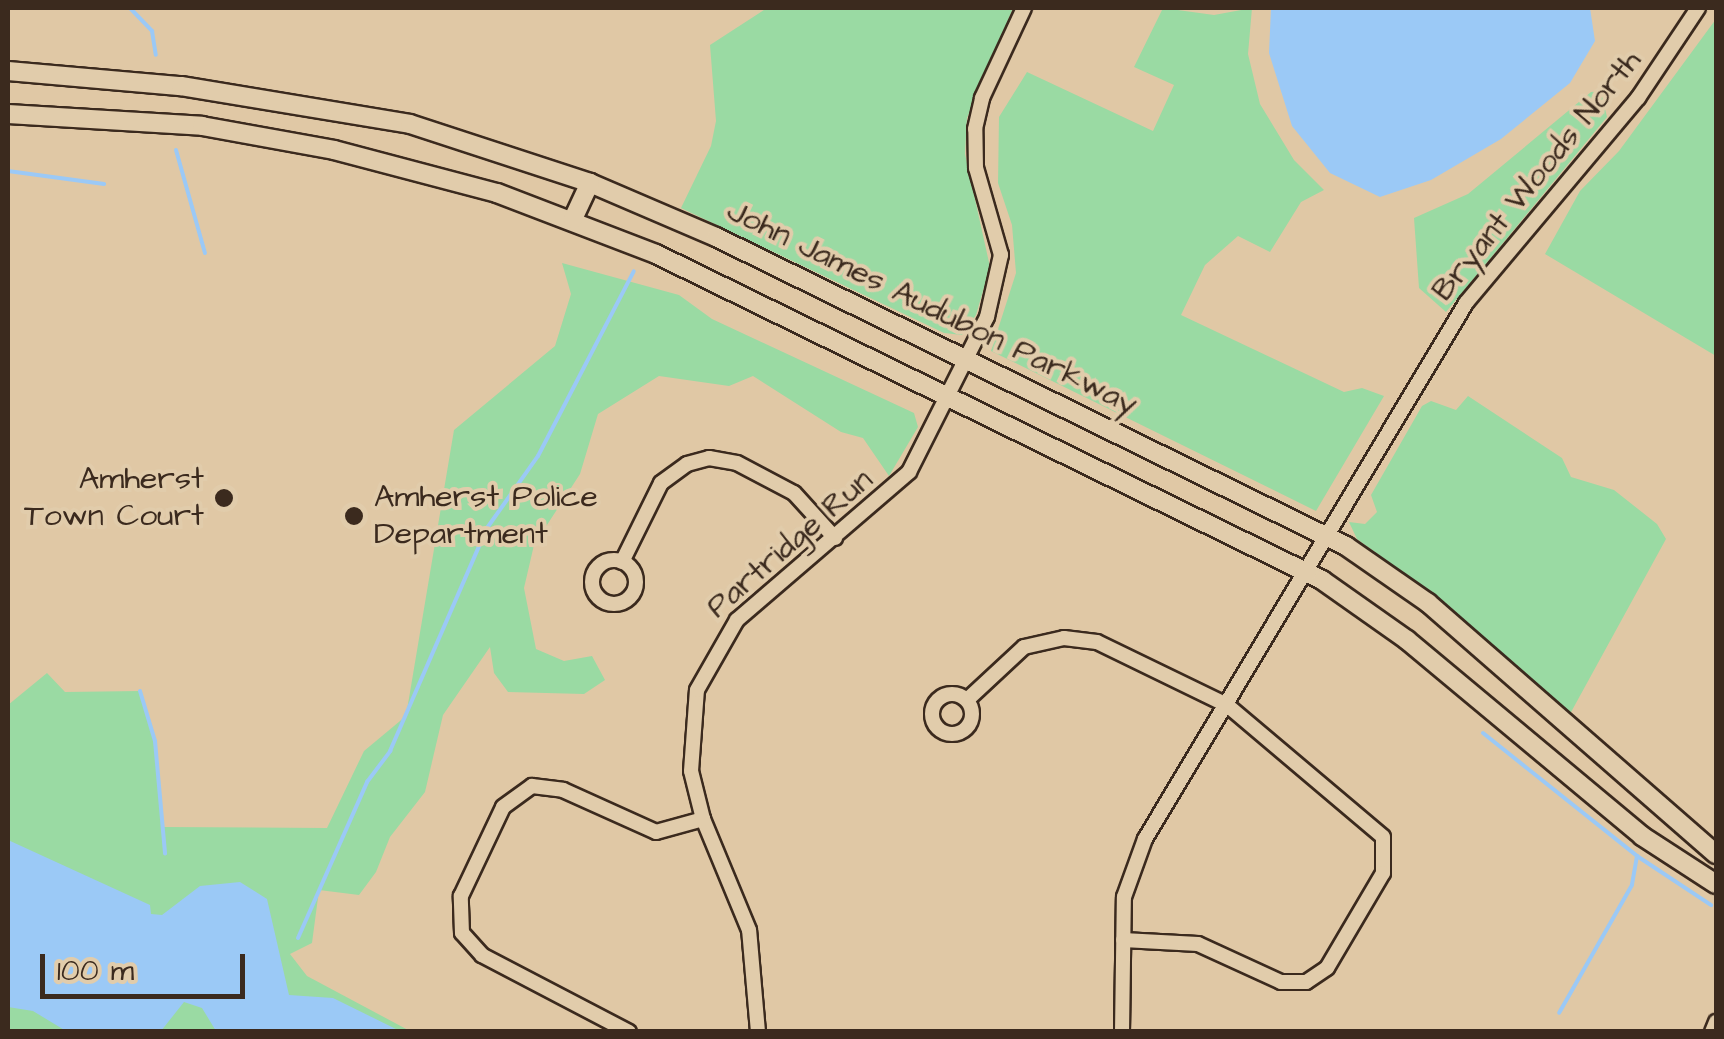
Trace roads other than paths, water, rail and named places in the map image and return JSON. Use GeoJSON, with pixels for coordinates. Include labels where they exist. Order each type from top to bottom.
{"type":"FeatureCollection","features":[{"type":"Feature","properties":{"kind":"main road","name":"John James Audubon Parkway"},"geometry":{"type":"LineString","coordinates":[[8,71],[144,81],[352,112],[590,182],[967,358],[1327,535],[1428,603],[1716,854]]}},
{"type":"Feature","properties":{"kind":"main road"},"geometry":{"type":"LineString","coordinates":[[8,114],[202,126],[334,150],[572,219],[949,395],[1306,570],[1407,640],[1642,836],[1716,884]]}},
{"type":"Feature","properties":{"kind":"main road"},"geometry":{"type":"LineString","coordinates":[[572,219],[590,182]]}},
{"type":"Feature","properties":{"kind":"street","name":"Partridge Run"},"geometry":{"type":"LineString","coordinates":[[758,1032],[749,930],[703,819],[688,752],[704,668],[737,620],[909,472],[967,358],[995,298],[1001,256],[974,156],[977,114],[1024,8]]}},
{"type":"Feature","properties":{"kind":"street","name":"Bryant Woods North"},"geometry":{"type":"LineString","coordinates":[[1306,570],[1466,304],[1638,98],[1698,8]]}},
{"type":"Feature","properties":{"kind":"street"},"geometry":{"type":"LineString","coordinates":[[622,562],[661,483],[687,464],[709,458],[736,464],[794,493],[835,538]]}},
{"type":"Feature","properties":{"kind":"street"},"geometry":{"type":"LineString","coordinates":[[1122,1032],[1123,940],[1131,868],[1306,570]]}},
{"type":"Feature","properties":{"kind":"street"},"geometry":{"type":"LineString","coordinates":[[967,700],[1008,657],[1064,638],[1098,642],[1226,705],[1376,826],[1386,848],[1382,873],[1326,968],[1306,982],[1281,982],[1198,944],[1123,940]]}},
{"type":"Feature","properties":{"kind":"street"},"geometry":{"type":"LineString","coordinates":[[629,1032],[482,955],[462,934],[461,896],[504,807],[532,786],[563,790],[656,832],[703,819]]}},
{"type":"Feature","properties":{"kind":"street"},"geometry":{"type":"LineString","coordinates":[[1712,1032],[1716,1022]]}},
{"type":"Feature","properties":{"kind":"water"},"geometry":{"type":"Polygon","coordinates":[[[1271,8],[1590,8],[1595,41],[1570,83],[1501,139],[1431,180],[1380,197],[1330,173],[1292,126],[1269,53],[1271,8]]]}},
{"type":"Feature","properties":{"kind":"water"},"geometry":{"type":"Polygon","coordinates":[[[8,840],[150,905],[151,914],[162,915],[200,886],[240,882],[267,899],[289,995],[333,998],[400,1031],[216,1031],[202,1008],[184,1002],[161,1031],[66,1031],[33,1011],[8,1007],[8,840]]]}},
{"type":"Feature","properties":{"kind":"waterway"},"geometry":{"type":"LineString","coordinates":[[130,8],[152,31],[156,55]]}},
{"type":"Feature","properties":{"kind":"waterway"},"geometry":{"type":"LineString","coordinates":[[176,150],[205,253]]}},
{"type":"Feature","properties":{"kind":"waterway"},"geometry":{"type":"LineString","coordinates":[[8,171],[104,184]]}},
{"type":"Feature","properties":{"kind":"waterway"},"geometry":{"type":"LineString","coordinates":[[298,938],[367,782],[390,751],[487,528],[538,456],[634,271]]}},
{"type":"Feature","properties":{"kind":"waterway"},"geometry":{"type":"LineString","coordinates":[[140,691],[155,741],[165,854]]}},
{"type":"Feature","properties":{"kind":"waterway"},"geometry":{"type":"LineString","coordinates":[[1483,733],[1637,856],[1632,885],[1559,1013]]}},
{"type":"Feature","properties":{"kind":"waterway"},"geometry":{"type":"LineString","coordinates":[[1637,856],[1711,905]]}},
{"type":"Feature","properties":{"kind":"place","name":"Amherst Town Court"},"geometry":{"type":"Point","coordinates":[224,498]}},
{"type":"Feature","properties":{"kind":"place","name":"Amherst Police Department"},"geometry":{"type":"Point","coordinates":[354,516]}}]}
